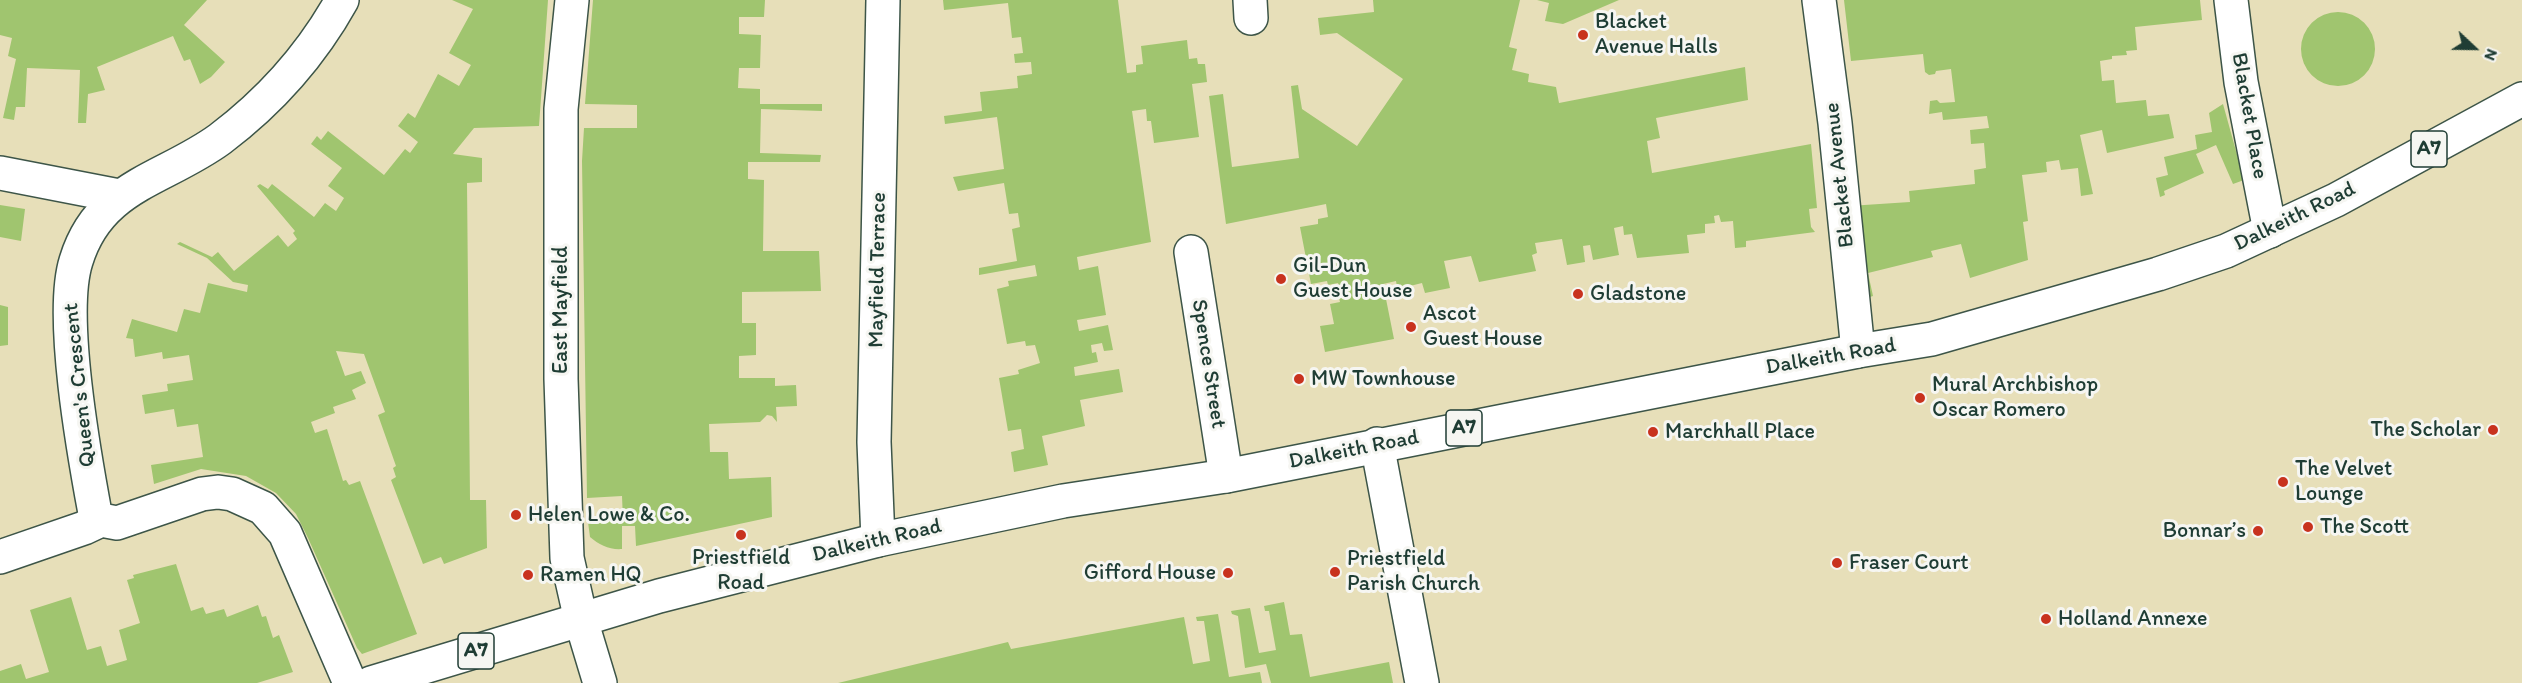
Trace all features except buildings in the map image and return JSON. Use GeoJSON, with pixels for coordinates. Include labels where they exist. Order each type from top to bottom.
{"type":"FeatureCollection","features":[{"type":"Feature","properties":{"kind":"street","name":"Queen's Crescent"},"geometry":{"type":"LineString","coordinates":[[101,520],[95,513],[73,354],[71,286],[75,261],[82,243],[101,213],[119,195],[200,153],[244,119],[291,73],[342,0]]}},
{"type":"Feature","properties":{"kind":"street","name":"East Mayfield"},"geometry":{"type":"LineString","coordinates":[[572,0],[561,110],[561,379],[567,558],[581,620]]}},
{"type":"Feature","properties":{"kind":"street","name":"Mayfield Terrace"},"geometry":{"type":"LineString","coordinates":[[878,540],[874,442],[884,0]]}},
{"type":"Feature","properties":{"kind":"street","name":"Blacket Avenue"},"geometry":{"type":"LineString","coordinates":[[1819,0],[1835,123],[1858,351]]}},
{"type":"Feature","properties":{"kind":"street","name":"Blacket Place"},"geometry":{"type":"LineString","coordinates":[[2231,0],[2241,82],[2270,231]]}},
{"type":"Feature","properties":{"kind":"street","name":"Dalkeith Road"},"geometry":{"type":"LineString","coordinates":[[371,683],[734,575],[878,540],[1063,501],[1226,476],[1377,444],[1858,351],[1932,339],[2135,281],[2226,251],[2336,200],[2522,99]]}},
{"type":"Feature","properties":{"kind":"street"},"geometry":{"type":"LineString","coordinates":[[0,173],[119,195]]}},
{"type":"Feature","properties":{"kind":"street","name":"Spence Street"},"geometry":{"type":"LineString","coordinates":[[1191,252],[1226,476]]}},
{"type":"Feature","properties":{"kind":"street"},"geometry":{"type":"LineString","coordinates":[[1377,444],[1422,683]]}},
{"type":"Feature","properties":{"kind":"street"},"geometry":{"type":"LineString","coordinates":[[0,557],[101,520],[117,523],[202,494],[218,492],[250,500],[263,508],[285,533],[350,683]]}},
{"type":"Feature","properties":{"kind":"street"},"geometry":{"type":"LineString","coordinates":[[581,620],[600,683]]}},
{"type":"Feature","properties":{"kind":"green space"},"geometry":{"type":"Polygon","coordinates":[[[0,0],[207,0],[184,25],[225,62],[211,77],[200,84],[190,59],[184,61],[173,36],[97,67],[105,90],[88,94],[86,123],[78,123],[80,70],[27,68],[25,107],[16,107],[14,120],[3,118],[16,59],[8,56],[12,38],[0,35],[0,0]]]}},
{"type":"Feature","properties":{"kind":"green space"},"geometry":{"type":"Polygon","coordinates":[[[452,0],[548,0],[539,126],[474,128],[453,154],[482,158],[482,182],[467,183],[470,500],[486,500],[487,548],[444,564],[441,557],[423,564],[391,480],[396,477],[393,468],[396,466],[378,415],[385,412],[364,354],[336,351],[345,376],[361,371],[366,383],[352,390],[356,399],[333,407],[335,413],[311,422],[315,433],[327,429],[343,481],[346,480],[349,485],[360,481],[417,634],[362,654],[357,648],[296,514],[276,493],[246,476],[201,469],[154,484],[151,465],[203,457],[198,424],[177,427],[174,409],[145,414],[142,395],[168,391],[167,384],[193,380],[189,355],[163,359],[162,352],[135,357],[133,339],[126,338],[132,319],[177,332],[184,309],[200,313],[208,283],[247,292],[248,285],[233,282],[207,258],[177,244],[180,242],[212,257],[218,252],[234,271],[278,235],[288,247],[297,239],[293,233],[295,231],[257,186],[260,184],[268,189],[272,184],[314,217],[325,203],[336,211],[344,198],[328,186],[342,168],[311,144],[317,136],[321,140],[328,131],[384,175],[405,149],[410,153],[418,142],[398,126],[408,113],[415,118],[438,74],[459,86],[471,65],[449,53],[473,9],[452,0]]]}},
{"type":"Feature","properties":{"kind":"green space"},"geometry":{"type":"Polygon","coordinates":[[[593,0],[765,0],[764,17],[739,17],[739,34],[761,35],[760,68],[739,68],[738,88],[760,89],[760,104],[822,104],[822,111],[761,109],[760,153],[821,155],[820,162],[748,162],[748,179],[764,180],[763,251],[819,251],[821,291],[742,292],[742,323],[756,323],[756,355],[739,356],[739,378],[775,378],[775,386],[796,385],[797,406],[776,407],[777,422],[772,416],[767,415],[760,422],[709,424],[710,452],[728,452],[729,479],[771,477],[772,517],[636,546],[635,526],[622,526],[622,549],[609,548],[593,540],[590,537],[588,522],[623,520],[622,496],[587,498],[582,161],[584,128],[637,128],[637,105],[585,104],[593,0]]]}},
{"type":"Feature","properties":{"kind":"green space"},"geometry":{"type":"Polygon","coordinates":[[[943,0],[1118,0],[1127,73],[1136,72],[1136,65],[1143,64],[1141,46],[1187,40],[1189,59],[1197,58],[1198,64],[1205,64],[1207,82],[1192,84],[1199,137],[1154,143],[1151,121],[1147,121],[1146,109],[1132,111],[1151,242],[1077,257],[1079,270],[1098,266],[1106,315],[1077,320],[1079,331],[1108,325],[1113,350],[1104,351],[1102,343],[1091,345],[1092,353],[1096,352],[1098,362],[1074,367],[1075,376],[1119,369],[1123,392],[1080,400],[1085,426],[1042,436],[1048,465],[1014,472],[1011,452],[1024,449],[1021,429],[1008,431],[999,378],[1019,374],[1018,370],[1040,363],[1035,345],[1026,346],[1025,341],[1007,344],[997,289],[1009,286],[1008,281],[1037,276],[1035,265],[979,275],[979,268],[1017,261],[1012,229],[1020,227],[1018,213],[1009,214],[1004,183],[958,191],[953,177],[1004,169],[997,117],[945,124],[944,116],[982,111],[980,92],[1018,88],[1017,76],[1032,74],[1031,62],[1015,63],[1014,54],[1023,53],[1021,37],[1012,38],[1008,3],[944,10],[943,0]]]}},
{"type":"Feature","properties":{"kind":"green space"},"geometry":{"type":"Polygon","coordinates":[[[1373,0],[1520,0],[1509,47],[1517,49],[1512,70],[1529,74],[1528,82],[1556,87],[1559,103],[1745,67],[1748,100],[1656,118],[1660,138],[1647,141],[1652,173],[1811,144],[1817,208],[1809,209],[1811,227],[1815,232],[1746,241],[1746,247],[1735,248],[1733,221],[1721,222],[1719,215],[1714,216],[1715,223],[1705,224],[1705,233],[1687,235],[1689,253],[1637,258],[1632,234],[1624,235],[1623,226],[1614,228],[1619,255],[1593,260],[1590,245],[1583,246],[1585,262],[1567,265],[1562,239],[1535,243],[1537,253],[1532,255],[1536,271],[1479,282],[1471,256],[1444,261],[1450,288],[1425,293],[1422,283],[1406,287],[1407,296],[1399,298],[1396,281],[1383,284],[1394,339],[1325,352],[1320,326],[1334,324],[1330,304],[1340,302],[1338,294],[1341,293],[1338,283],[1328,285],[1327,281],[1311,284],[1300,227],[1318,224],[1318,219],[1328,217],[1326,204],[1226,224],[1209,96],[1223,94],[1232,167],[1299,158],[1291,86],[1298,85],[1302,109],[1357,146],[1403,79],[1337,33],[1320,35],[1318,18],[1374,12],[1373,0]]]}},
{"type":"Feature","properties":{"kind":"green space"},"geometry":{"type":"Polygon","coordinates":[[[1537,0],[1619,0],[1563,24],[1545,21],[1549,3],[1537,0]]]}},
{"type":"Feature","properties":{"kind":"green space"},"geometry":{"type":"Polygon","coordinates":[[[1844,0],[2200,0],[2202,20],[2135,27],[2137,50],[2126,51],[2127,55],[2112,56],[2112,59],[2100,61],[2102,81],[2114,80],[2116,103],[2146,100],[2148,116],[2169,114],[2174,138],[2107,153],[2102,130],[2080,135],[2093,194],[2081,196],[2078,168],[2061,170],[2059,160],[2046,162],[2047,172],[2022,175],[2028,221],[2023,222],[2028,260],[1970,278],[1961,244],[1931,251],[1933,257],[1868,273],[1873,296],[1860,300],[1849,206],[1910,202],[1909,191],[1975,184],[1974,170],[1986,168],[1984,143],[1971,144],[1970,130],[1989,128],[1987,116],[1943,120],[1942,112],[1929,114],[1930,101],[1955,102],[1951,69],[1936,71],[1935,74],[1929,75],[1925,72],[1923,54],[1851,61],[1844,0]]]}},
{"type":"Feature","properties":{"kind":"green space"},"geometry":{"type":"Polygon","coordinates":[[[2338,12],[2352,15],[2364,23],[2372,35],[2375,49],[2372,63],[2364,75],[2352,83],[2338,86],[2324,83],[2312,75],[2304,63],[2301,49],[2304,35],[2312,23],[2324,15],[2338,12]]]}},
{"type":"Feature","properties":{"kind":"green space"},"geometry":{"type":"Polygon","coordinates":[[[2223,104],[2244,180],[2233,184],[2216,145],[2196,154],[2204,173],[2164,191],[2165,195],[2160,197],[2156,178],[2168,175],[2164,157],[2197,149],[2195,135],[2212,132],[2209,113],[2223,104]]]}},
{"type":"Feature","properties":{"kind":"green space"},"geometry":{"type":"Polygon","coordinates":[[[0,205],[25,209],[21,241],[0,237],[0,205]]]}},
{"type":"Feature","properties":{"kind":"green space"},"geometry":{"type":"Polygon","coordinates":[[[0,305],[8,307],[8,345],[0,346],[0,305]]]}},
{"type":"Feature","properties":{"kind":"green space"},"geometry":{"type":"Polygon","coordinates":[[[176,564],[191,611],[203,607],[206,614],[224,609],[227,617],[258,605],[262,617],[266,616],[273,638],[279,635],[293,672],[257,683],[0,683],[0,671],[21,664],[26,679],[49,672],[30,610],[71,597],[87,650],[101,646],[107,666],[127,660],[119,630],[140,623],[127,580],[134,578],[133,575],[176,564]]]}},
{"type":"Feature","properties":{"kind":"green space"},"geometry":{"type":"Polygon","coordinates":[[[1284,602],[1290,635],[1302,634],[1310,677],[1389,662],[1393,683],[1271,683],[1266,664],[1245,668],[1238,616],[1232,614],[1231,611],[1250,608],[1259,653],[1276,650],[1269,611],[1265,611],[1264,606],[1284,602]]]}},
{"type":"Feature","properties":{"kind":"green space"},"geometry":{"type":"Polygon","coordinates":[[[1218,614],[1229,677],[1260,672],[1262,683],[838,683],[1008,642],[1011,649],[1184,617],[1193,664],[1210,661],[1204,621],[1197,621],[1196,617],[1218,614]]]}},
{"type":"Feature","properties":{"kind":"place","name":"Blacket Avenue Halls"},"geometry":{"type":"Point","coordinates":[1583,35]}},
{"type":"Feature","properties":{"kind":"place","name":"Gil-Dun Guest House"},"geometry":{"type":"Point","coordinates":[1281,279]}},
{"type":"Feature","properties":{"kind":"place","name":"Gladstone"},"geometry":{"type":"Point","coordinates":[1578,294]}},
{"type":"Feature","properties":{"kind":"place","name":"Ascot Guest House"},"geometry":{"type":"Point","coordinates":[1411,327]}},
{"type":"Feature","properties":{"kind":"place","name":"MW Townhouse"},"geometry":{"type":"Point","coordinates":[1299,379]}},
{"type":"Feature","properties":{"kind":"place","name":"Mural Archbishop Oscar Romero"},"geometry":{"type":"Point","coordinates":[1920,398]}},
{"type":"Feature","properties":{"kind":"place","name":"The Scholar"},"geometry":{"type":"Point","coordinates":[2493,430]}},
{"type":"Feature","properties":{"kind":"place","name":"Marchhall Place"},"geometry":{"type":"Point","coordinates":[1653,432]}},
{"type":"Feature","properties":{"kind":"place","name":"The Velvet Lounge"},"geometry":{"type":"Point","coordinates":[2283,482]}},
{"type":"Feature","properties":{"kind":"place","name":"Helen Lowe & Co."},"geometry":{"type":"Point","coordinates":[516,515]}},
{"type":"Feature","properties":{"kind":"place","name":"The Scott"},"geometry":{"type":"Point","coordinates":[2308,527]}},
{"type":"Feature","properties":{"kind":"place","name":"Bonnar’s"},"geometry":{"type":"Point","coordinates":[2258,531]}},
{"type":"Feature","properties":{"kind":"place","name":"Priestfield Road"},"geometry":{"type":"Point","coordinates":[741,535]}},
{"type":"Feature","properties":{"kind":"place","name":"Fraser Court"},"geometry":{"type":"Point","coordinates":[1837,563]}},
{"type":"Feature","properties":{"kind":"place","name":"Priestfield Parish Church"},"geometry":{"type":"Point","coordinates":[1335,572]}},
{"type":"Feature","properties":{"kind":"place","name":"Gifford House"},"geometry":{"type":"Point","coordinates":[1228,573]}},
{"type":"Feature","properties":{"kind":"place","name":"Ramen HQ"},"geometry":{"type":"Point","coordinates":[528,575]}},
{"type":"Feature","properties":{"kind":"place","name":"Holland Annexe"},"geometry":{"type":"Point","coordinates":[2046,619]}}]}
